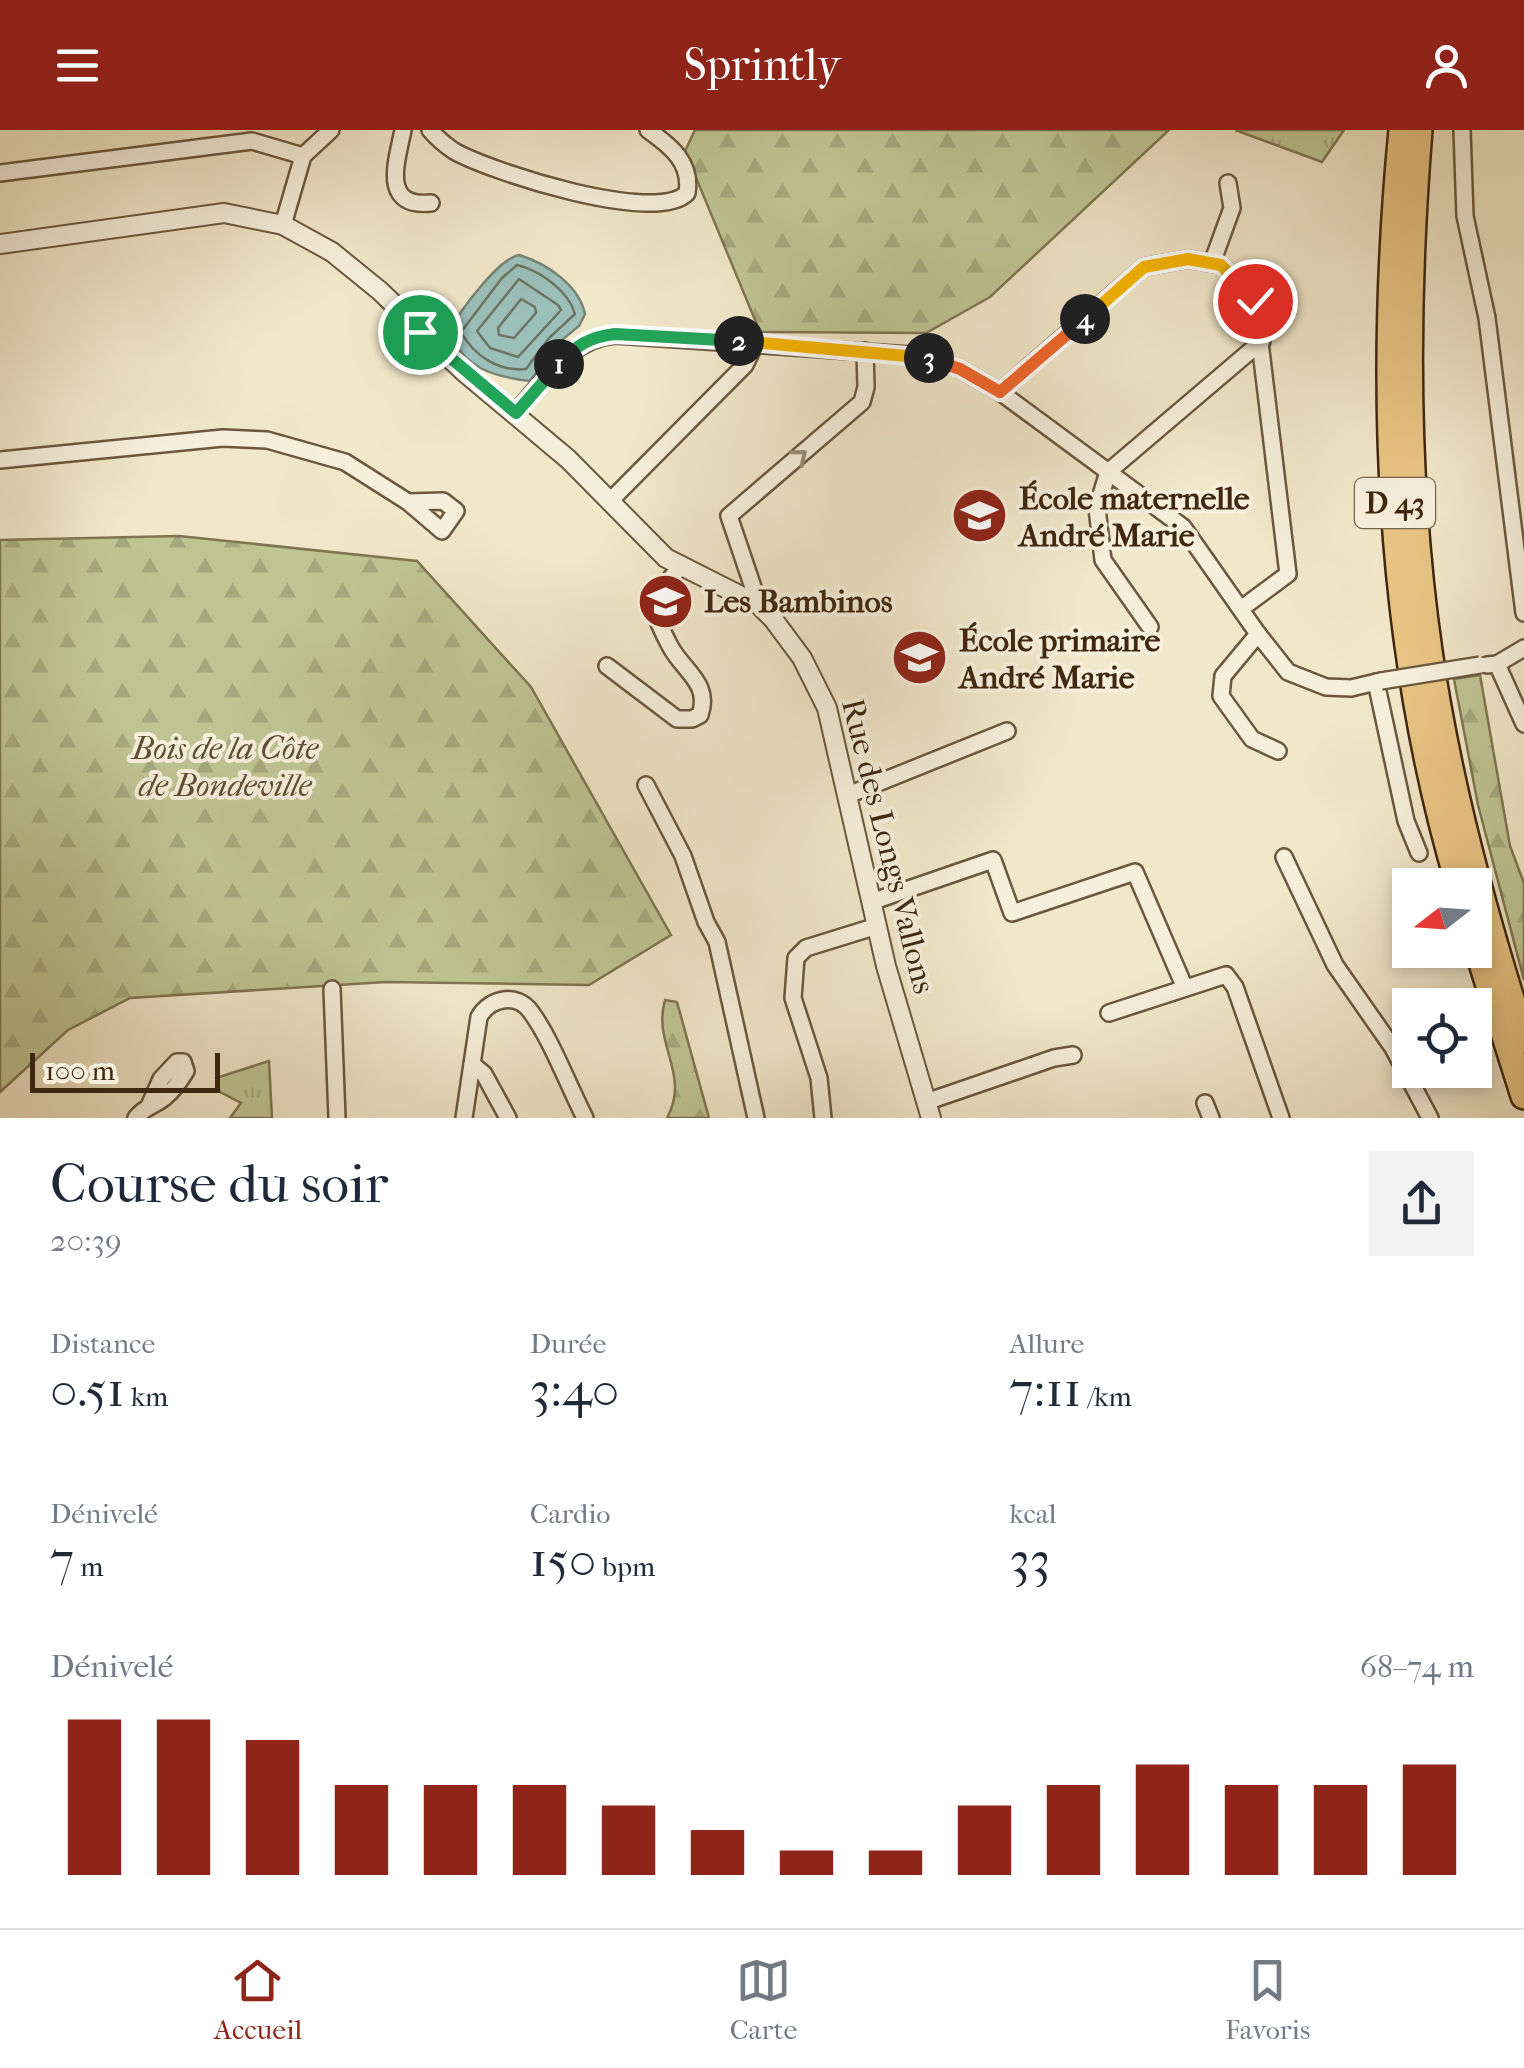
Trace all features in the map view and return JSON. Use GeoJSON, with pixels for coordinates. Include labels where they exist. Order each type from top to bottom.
{"type":"FeatureCollection","features":[{"type":"Feature","properties":{"kind":"highway","name":"D 43"},"geometry":{"type":"LineString","coordinates":[[1402,130],[1391,292],[1390,386],[1396,518],[1412,664],[1427,753],[1454,868]]}},
{"type":"Feature","properties":{"kind":"highway","name":"D 43"},"geometry":{"type":"LineString","coordinates":[[1419,130],[1408,366],[1422,591],[1458,809],[1524,1040]]}},
{"type":"Feature","properties":{"kind":"highway"},"geometry":{"type":"LineString","coordinates":[[1484,968],[1524,1096]]}},
{"type":"Feature","properties":{"kind":"street"},"geometry":{"type":"LineString","coordinates":[[283,225],[303,156],[331,130]]}},
{"type":"Feature","properties":{"kind":"street"},"geometry":{"type":"LineString","coordinates":[[403,130],[396,186],[407,200],[431,202]]}},
{"type":"Feature","properties":{"kind":"street"},"geometry":{"type":"LineString","coordinates":[[430,130],[454,150],[545,182],[624,204],[672,203],[687,193],[689,181],[683,163],[669,144],[648,130]]}},
{"type":"Feature","properties":{"kind":"street"},"geometry":{"type":"LineString","coordinates":[[1462,130],[1465,216],[1490,336],[1524,612]]}},
{"type":"Feature","properties":{"kind":"street"},"geometry":{"type":"LineString","coordinates":[[0,173],[252,141],[303,156]]}},
{"type":"Feature","properties":{"kind":"street"},"geometry":{"type":"LineString","coordinates":[[1212,264],[1232,208],[1228,184]]}},
{"type":"Feature","properties":{"kind":"street","name":"Rue des Longs Vallons"},"geometry":{"type":"LineString","coordinates":[[0,244],[224,213],[283,225],[357,271],[463,371],[516,413],[654,548],[680,568],[739,592],[759,605],[785,634],[821,692],[871,902],[928,1110]]}},
{"type":"Feature","properties":{"kind":"street"},"geometry":{"type":"LineString","coordinates":[[1000,392],[1144,267],[1188,259],[1221,265],[1255,301],[1288,574],[1242,608]]}},
{"type":"Feature","properties":{"kind":"street"},"geometry":{"type":"LineString","coordinates":[[516,413],[570,352],[594,337],[615,334],[925,356],[960,369],[1000,392],[1183,527],[1288,672],[1326,688],[1351,688],[1497,664],[1524,648]]}},
{"type":"Feature","properties":{"kind":"street"},"geometry":{"type":"LineString","coordinates":[[1150,628],[1104,560],[1097,508],[1108,472],[1262,340]]}},
{"type":"Feature","properties":{"kind":"street"},"geometry":{"type":"LineString","coordinates":[[610,501],[745,365],[756,342]]}},
{"type":"Feature","properties":{"kind":"street"},"geometry":{"type":"LineString","coordinates":[[759,605],[728,520],[862,402],[866,387],[865,351]]}},
{"type":"Feature","properties":{"kind":"street"},"geometry":{"type":"LineString","coordinates":[[0,460],[222,438],[267,440],[345,462],[408,502]]}},
{"type":"Feature","properties":{"kind":"street"},"geometry":{"type":"LineString","coordinates":[[607,666],[677,719],[692,719],[700,714],[700,686],[672,650],[651,602],[680,568]]}},
{"type":"Feature","properties":{"kind":"street"},"geometry":{"type":"LineString","coordinates":[[1258,634],[1223,676],[1221,696],[1252,739],[1278,751]]}},
{"type":"Feature","properties":{"kind":"street"},"geometry":{"type":"LineString","coordinates":[[1497,664],[1524,724]]}},
{"type":"Feature","properties":{"kind":"street"},"geometry":{"type":"LineString","coordinates":[[1378,682],[1406,821],[1419,853]]}},
{"type":"Feature","properties":{"kind":"street"},"geometry":{"type":"LineString","coordinates":[[848,795],[1006,732]]}},
{"type":"Feature","properties":{"kind":"street"},"geometry":{"type":"LineString","coordinates":[[646,785],[683,856],[717,942],[756,1118]]}},
{"type":"Feature","properties":{"kind":"street"},"geometry":{"type":"LineString","coordinates":[[1284,857],[1334,965],[1393,1048],[1430,1118]]}},
{"type":"Feature","properties":{"kind":"street"},"geometry":{"type":"LineString","coordinates":[[871,902],[992,860],[1012,913],[1135,872],[1185,988]]}},
{"type":"Feature","properties":{"kind":"street"},"geometry":{"type":"LineString","coordinates":[[823,1118],[819,1078],[793,998],[796,958],[806,948],[878,926]]}},
{"type":"Feature","properties":{"kind":"street"},"geometry":{"type":"LineString","coordinates":[[1108,1013],[1226,976],[1235,987],[1281,1118]]}},
{"type":"Feature","properties":{"kind":"street"},"geometry":{"type":"LineString","coordinates":[[332,989],[337,1118]]}},
{"type":"Feature","properties":{"kind":"street"},"geometry":{"type":"LineString","coordinates":[[464,1118],[482,1012],[494,1001],[515,1001],[532,1013],[585,1118]]}},
{"type":"Feature","properties":{"kind":"street"},"geometry":{"type":"LineString","coordinates":[[928,1110],[1054,1058],[1073,1055]]}},
{"type":"Feature","properties":{"kind":"street"},"geometry":{"type":"LineString","coordinates":[[472,1064],[484,1074],[508,1118]]}},
{"type":"Feature","properties":{"kind":"street"},"geometry":{"type":"LineString","coordinates":[[136,1118],[150,1106]]}},
{"type":"Feature","properties":{"kind":"green space"},"geometry":{"type":"Polygon","coordinates":[[[695,130],[1169,130],[990,297],[926,333],[760,332],[685,151],[695,130]]]}},
{"type":"Feature","properties":{"kind":"green space"},"geometry":{"type":"Polygon","coordinates":[[[1235,130],[1344,130],[1322,162],[1235,130]]]}},
{"type":"Feature","properties":{"kind":"green space","name":"Bois de la Côte de Bondeville"},"geometry":{"type":"Polygon","coordinates":[[[179,536],[417,561],[531,687],[671,935],[589,985],[386,982],[130,998],[68,1030],[0,1092],[0,540],[179,536]]]}},
{"type":"Feature","properties":{"kind":"green space"},"geometry":{"type":"Polygon","coordinates":[[[1480,675],[1510,846],[1524,883],[1524,980],[1478,805],[1454,679],[1480,675]]]}},
{"type":"Feature","properties":{"kind":"green space"},"geometry":{"type":"Polygon","coordinates":[[[665,1000],[677,1002],[709,1118],[667,1118],[675,1087],[663,1031],[665,1000]]]}},
{"type":"Feature","properties":{"kind":"green space"},"geometry":{"type":"Polygon","coordinates":[[[269,1061],[272,1118],[230,1118],[241,1103],[220,1092],[216,1078],[269,1061]]]}},
{"type":"Feature","properties":{"kind":"water"},"geometry":{"type":"Polygon","coordinates":[[[519,255],[540,264],[569,285],[585,314],[530,381],[482,369],[463,354],[449,331],[491,276],[519,255]]]}},
{"type":"Feature","properties":{"kind":"place","name":"École maternelle André Marie"},"geometry":{"type":"Point","coordinates":[980,516]}},
{"type":"Feature","properties":{"kind":"place","name":"Les Bambinos"},"geometry":{"type":"Point","coordinates":[665,601]}},
{"type":"Feature","properties":{"kind":"place","name":"École primaire André Marie"},"geometry":{"type":"Point","coordinates":[920,658]}},
{"type":"Feature","properties":{"kind":"route"},"geometry":{"type":"LineString","coordinates":[[420,332],[516,413],[570,352],[594,337],[615,334],[756,342],[925,356],[960,369],[1000,392],[1144,267],[1188,259],[1221,265],[1255,301]]}}]}
